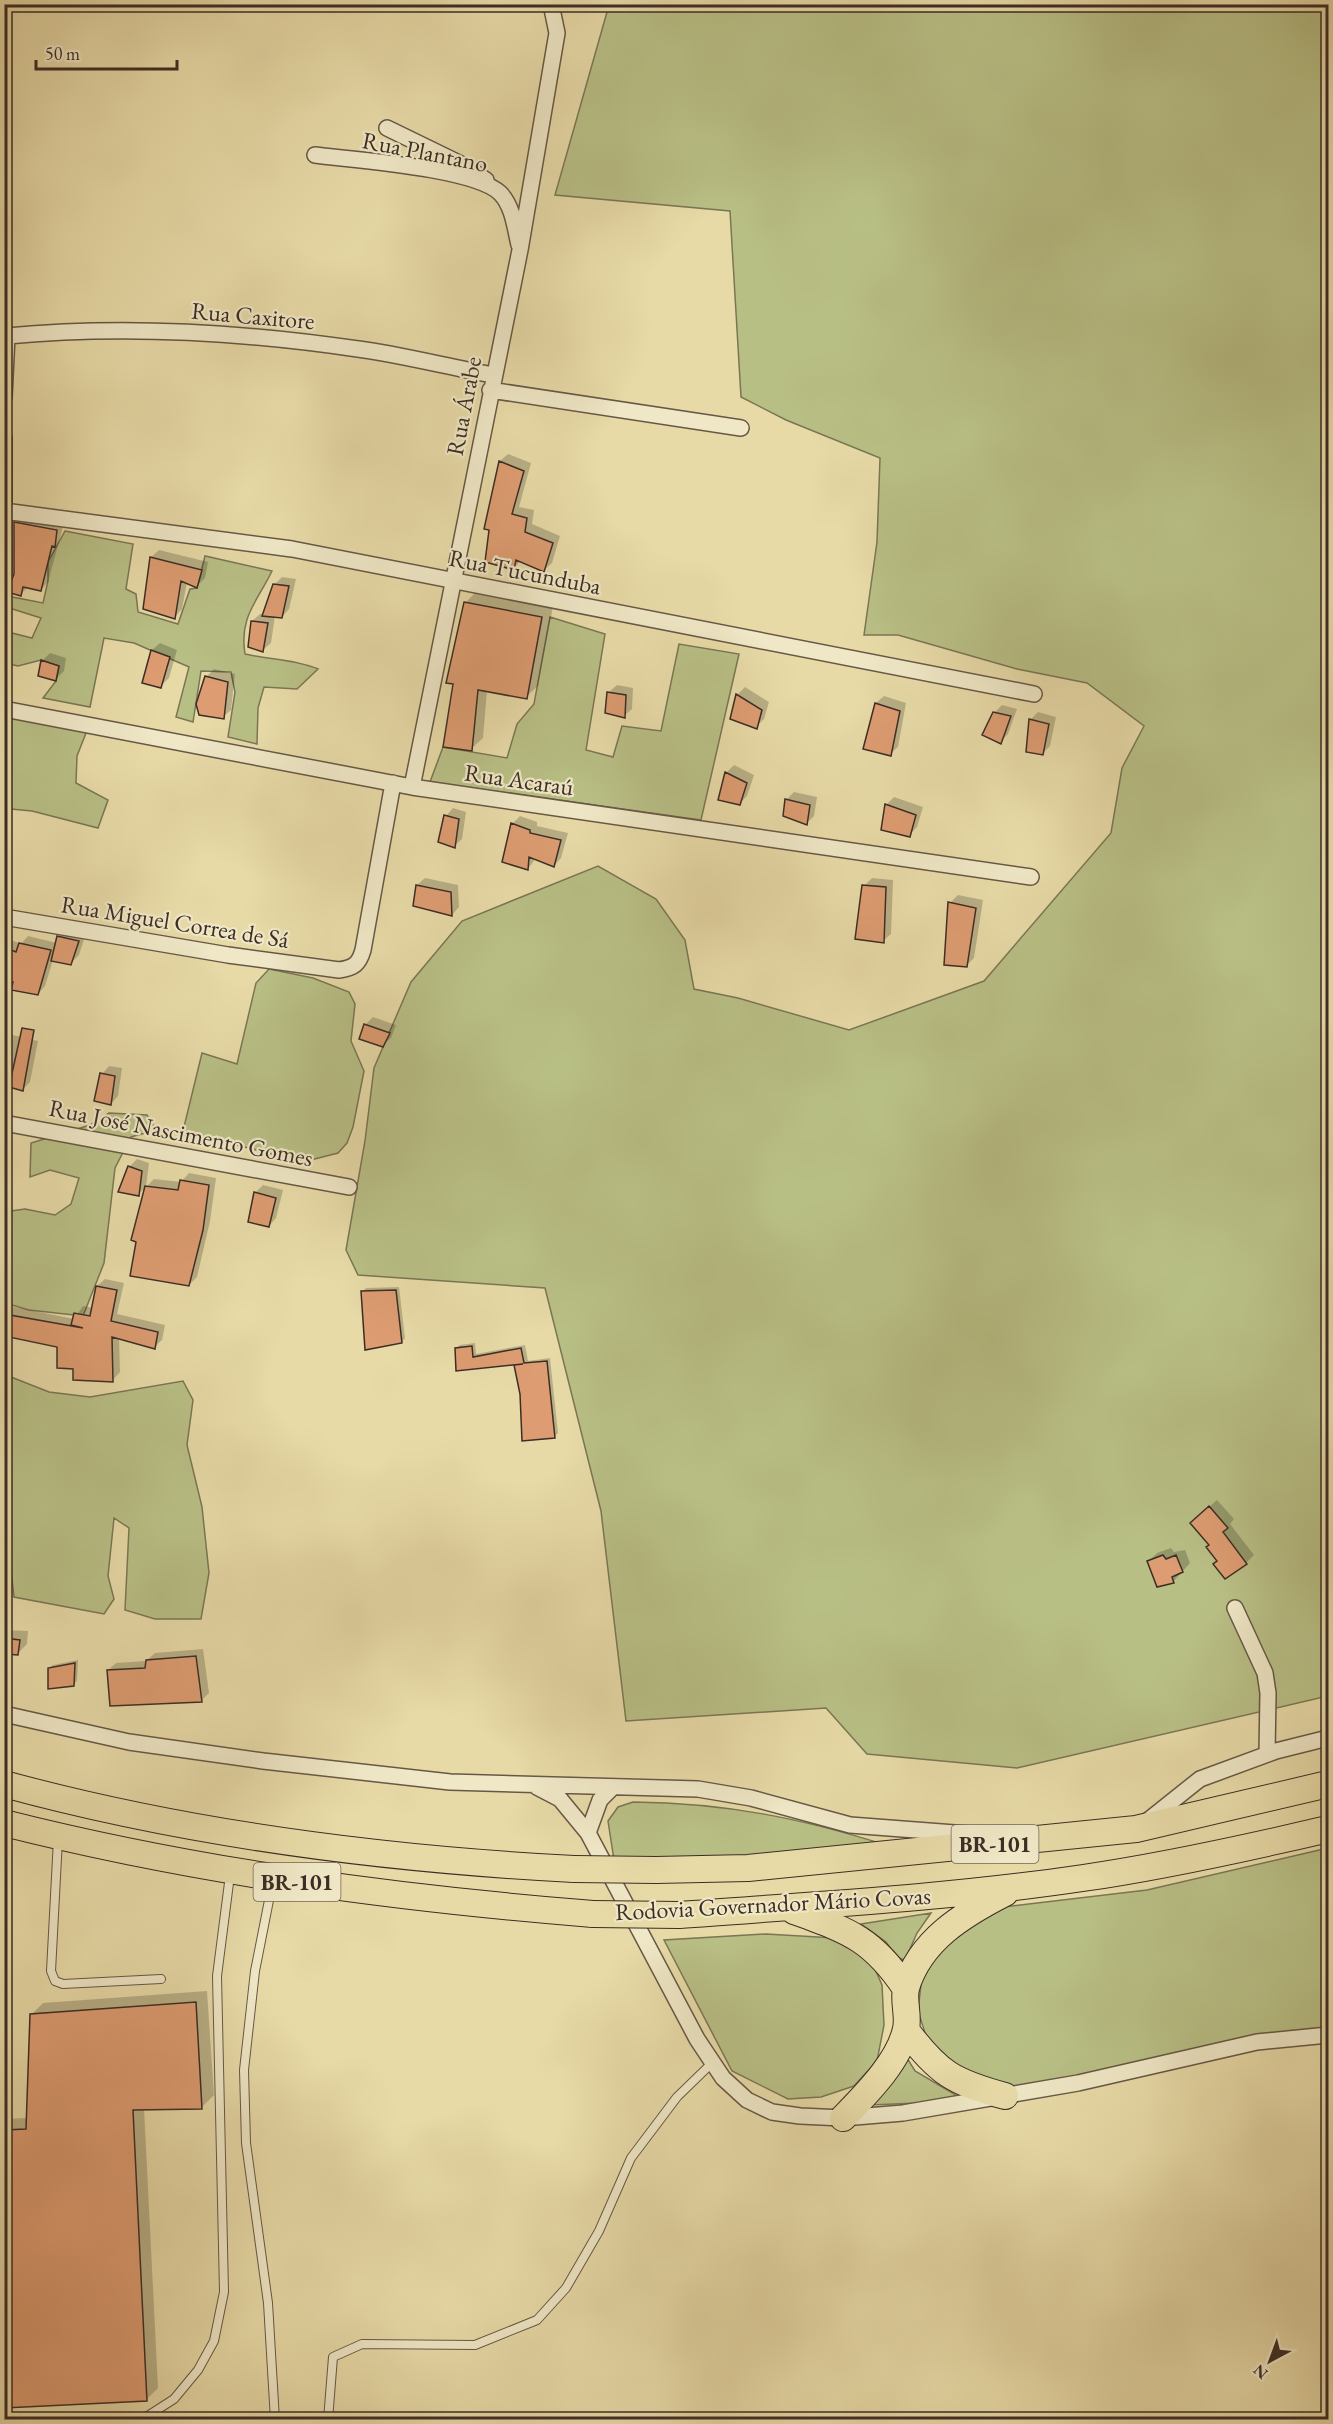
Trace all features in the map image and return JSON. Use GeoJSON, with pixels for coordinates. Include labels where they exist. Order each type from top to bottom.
{"type":"FeatureCollection","features":[{"type":"Feature","properties":{"kind":"highway","name":"Rodovia Governador Mário Covas"},"geometry":{"type":"LineString","coordinates":[[4,1784],[231,1834],[308,1846],[421,1860],[574,1869],[656,1870],[748,1869],[1136,1829],[1329,1784]]}},
{"type":"Feature","properties":{"kind":"highway","name":"Rodovia Governador Mário Covas"},"geometry":{"type":"LineString","coordinates":[[4,1823],[231,1871],[413,1899],[593,1914],[679,1915],[785,1908],[1016,1887],[1153,1867],[1329,1829]]}},
{"type":"Feature","properties":{"kind":"highway"},"geometry":{"type":"LineString","coordinates":[[843,2118],[880,2077],[906,2030],[906,1989],[921,1958],[940,1934],[969,1912],[1016,1887]]}},
{"type":"Feature","properties":{"kind":"highway"},"geometry":{"type":"LineString","coordinates":[[785,1908],[839,1927],[868,1943],[890,1966],[906,1989]]}},
{"type":"Feature","properties":{"kind":"highway"},"geometry":{"type":"LineString","coordinates":[[906,2030],[928,2059],[950,2077],[971,2087],[1005,2096]]}},
{"type":"Feature","properties":{"kind":"street","name":"Rua Árabe"},"geometry":{"type":"LineString","coordinates":[[412,787],[520,250],[557,33],[551,4]]}},
{"type":"Feature","properties":{"kind":"street"},"geometry":{"type":"LineString","coordinates":[[387,128],[471,169],[492,187]]}},
{"type":"Feature","properties":{"kind":"street","name":"Rua Plantano"},"geometry":{"type":"LineString","coordinates":[[315,155],[416,168],[462,177],[492,187],[507,204],[520,250]]}},
{"type":"Feature","properties":{"kind":"street","name":"Rua Caxitore"},"geometry":{"type":"LineString","coordinates":[[4,397],[7,336],[97,330],[259,337],[360,349],[492,383],[741,428]]}},
{"type":"Feature","properties":{"kind":"street"},"geometry":{"type":"LineString","coordinates":[[4,438],[4,574]]}},
{"type":"Feature","properties":{"kind":"street","name":"Rua Tucunduba"},"geometry":{"type":"LineString","coordinates":[[5,512],[292,549],[1035,694]]}},
{"type":"Feature","properties":{"kind":"street","name":"Rua Acaraú"},"geometry":{"type":"LineString","coordinates":[[4,709],[412,787],[1031,877]]}},
{"type":"Feature","properties":{"kind":"street","name":"Rua Miguel Correa de Sá"},"geometry":{"type":"LineString","coordinates":[[4,916],[228,955],[339,970],[356,966],[363,950],[393,783]]}},
{"type":"Feature","properties":{"kind":"street","name":"Rua José Nascimento Gomes"},"geometry":{"type":"LineString","coordinates":[[4,1123],[349,1187]]}},
{"type":"Feature","properties":{"kind":"street"},"geometry":{"type":"LineString","coordinates":[[1235,1608],[1264,1672],[1268,1693],[1268,1754]]}},
{"type":"Feature","properties":{"kind":"street"},"geometry":{"type":"LineString","coordinates":[[4,1714],[129,1742],[263,1761],[422,1779],[698,1789],[751,1798],[850,1825],[924,1832],[1050,1838]]}},
{"type":"Feature","properties":{"kind":"street"},"geometry":{"type":"LineString","coordinates":[[1136,1829],[1200,1779],[1268,1754],[1329,1738]]}},
{"type":"Feature","properties":{"kind":"street"},"geometry":{"type":"LineString","coordinates":[[532,1784],[560,1799],[588,1833],[712,2063],[737,2093],[772,2112],[843,2118],[903,2113],[1088,2081],[1257,2042],[1329,2035]]}},
{"type":"Feature","properties":{"kind":"street"},"geometry":{"type":"LineString","coordinates":[[588,1833],[600,1800],[613,1787]]}},
{"type":"Feature","properties":{"kind":"lane"},"geometry":{"type":"LineString","coordinates":[[58,1835],[51,1971],[55,1981],[63,1984],[161,1979]]}},
{"type":"Feature","properties":{"kind":"lane"},"geometry":{"type":"LineString","coordinates":[[111,2420],[146,2417],[174,2400],[198,2370],[214,2341],[224,2292],[217,1976],[231,1871]]}},
{"type":"Feature","properties":{"kind":"lane"},"geometry":{"type":"LineString","coordinates":[[273,1878],[255,1971],[244,2070],[246,2143],[268,2303],[275,2420]]}},
{"type":"Feature","properties":{"kind":"lane"},"geometry":{"type":"LineString","coordinates":[[328,2420],[333,2357],[362,2344],[475,2345],[537,2320],[566,2288],[598,2231],[631,2158],[677,2097],[712,2063]]}},
{"type":"Feature","properties":{"kind":"green space"},"geometry":{"type":"Polygon","coordinates":[[[609,5],[1328,5],[1328,1696],[1017,1768],[867,1754],[826,1708],[626,1721],[601,1511],[545,1288],[358,1275],[346,1250],[365,1141],[374,1068],[411,982],[462,921],[598,866],[656,899],[685,940],[694,989],[738,998],[849,1030],[984,981],[1111,833],[1122,768],[1144,726],[1087,683],[1017,669],[898,635],[864,635],[877,542],[880,458],[786,420],[741,397],[730,211],[555,195],[609,5]]]}},
{"type":"Feature","properties":{"kind":"green space"},"geometry":{"type":"Polygon","coordinates":[[[65,531],[133,544],[126,589],[136,594],[138,612],[178,624],[190,589],[197,588],[205,556],[272,571],[247,620],[245,654],[300,663],[318,669],[297,689],[264,687],[258,708],[257,744],[228,737],[235,692],[231,672],[201,671],[193,722],[176,717],[189,667],[134,643],[104,638],[90,707],[43,698],[56,681],[59,666],[41,660],[18,666],[5,663],[4,631],[32,638],[41,618],[6,607],[7,596],[43,603],[48,581],[48,562],[65,531]]]}},
{"type":"Feature","properties":{"kind":"green space"},"geometry":{"type":"Polygon","coordinates":[[[550,617],[605,634],[586,750],[613,757],[622,726],[661,731],[679,644],[739,654],[701,820],[430,782],[443,747],[507,758],[517,724],[534,704],[550,617]]]}},
{"type":"Feature","properties":{"kind":"green space"},"geometry":{"type":"Polygon","coordinates":[[[5,711],[69,720],[86,733],[77,756],[76,783],[108,800],[98,828],[32,811],[11,809],[5,817],[5,711]]]}},
{"type":"Feature","properties":{"kind":"green space"},"geometry":{"type":"Polygon","coordinates":[[[269,969],[313,978],[349,992],[355,1004],[351,1041],[364,1071],[353,1127],[347,1143],[338,1153],[303,1162],[217,1140],[182,1135],[202,1053],[237,1064],[256,983],[269,969]]]}},
{"type":"Feature","properties":{"kind":"green space"},"geometry":{"type":"Polygon","coordinates":[[[109,1113],[147,1115],[156,1130],[131,1137],[115,1168],[104,1263],[83,1316],[29,1310],[5,1303],[4,1212],[25,1209],[55,1215],[71,1204],[79,1178],[50,1170],[30,1177],[31,1143],[90,1125],[109,1113]]]}},
{"type":"Feature","properties":{"kind":"green space"},"geometry":{"type":"Polygon","coordinates":[[[11,1377],[49,1392],[90,1397],[183,1381],[193,1400],[187,1445],[202,1507],[209,1573],[201,1619],[155,1619],[125,1610],[129,1528],[114,1518],[108,1576],[114,1599],[104,1614],[14,1597],[10,1562],[4,1561],[4,1385],[11,1377]]]}},
{"type":"Feature","properties":{"kind":"green space"},"geometry":{"type":"Polygon","coordinates":[[[633,1802],[700,1805],[763,1814],[825,1827],[889,1846],[761,1857],[614,1860],[608,1821],[618,1807],[633,1802]]]}},
{"type":"Feature","properties":{"kind":"green space"},"geometry":{"type":"Polygon","coordinates":[[[1328,1848],[1328,2031],[1111,2081],[998,2090],[966,2076],[928,2042],[918,2011],[922,1976],[956,1929],[1003,1907],[1147,1890],[1328,1848]]]}},
{"type":"Feature","properties":{"kind":"green space"},"geometry":{"type":"Polygon","coordinates":[[[931,1913],[917,1933],[905,1960],[898,1958],[886,1942],[861,1924],[931,1913]]]}},
{"type":"Feature","properties":{"kind":"green space"},"geometry":{"type":"Polygon","coordinates":[[[766,1934],[835,1938],[871,1960],[882,1985],[884,2025],[877,2061],[854,2086],[821,2097],[788,2099],[732,2071],[664,1940],[766,1934]]]}},
{"type":"Feature","properties":{"kind":"green space"},"geometry":{"type":"Polygon","coordinates":[[[902,2050],[915,2071],[966,2101],[870,2105],[902,2050]]]}},
{"type":"Feature","properties":{"kind":"building"},"geometry":{"type":"Polygon","coordinates":[[[499,461],[524,471],[512,514],[527,518],[525,532],[553,543],[544,572],[516,560],[514,570],[485,562],[489,530],[484,529],[499,461]]]}},
{"type":"Feature","properties":{"kind":"building"},"geometry":{"type":"Polygon","coordinates":[[[14,522],[57,530],[55,547],[52,546],[41,591],[23,587],[21,596],[7,592],[14,574],[14,522]]]}},
{"type":"Feature","properties":{"kind":"building"},"geometry":{"type":"Polygon","coordinates":[[[150,557],[202,570],[197,588],[181,581],[175,619],[143,609],[150,557]]]}},
{"type":"Feature","properties":{"kind":"building"},"geometry":{"type":"Polygon","coordinates":[[[273,584],[289,586],[282,618],[262,616],[273,584]]]}},
{"type":"Feature","properties":{"kind":"building"},"geometry":{"type":"Polygon","coordinates":[[[464,602],[542,617],[527,699],[478,690],[472,751],[443,747],[453,684],[446,683],[464,602]]]}},
{"type":"Feature","properties":{"kind":"building"},"geometry":{"type":"Polygon","coordinates":[[[251,621],[268,623],[263,652],[248,647],[251,621]]]}},
{"type":"Feature","properties":{"kind":"building"},"geometry":{"type":"Polygon","coordinates":[[[151,650],[170,657],[161,688],[142,683],[151,650]]]}},
{"type":"Feature","properties":{"kind":"building"},"geometry":{"type":"Polygon","coordinates":[[[41,660],[59,666],[56,681],[38,676],[41,660]]]}},
{"type":"Feature","properties":{"kind":"building"},"geometry":{"type":"Polygon","coordinates":[[[205,676],[228,682],[224,719],[199,715],[196,704],[205,676]]]}},
{"type":"Feature","properties":{"kind":"building"},"geometry":{"type":"Polygon","coordinates":[[[607,692],[626,695],[625,718],[605,713],[607,692]]]}},
{"type":"Feature","properties":{"kind":"building"},"geometry":{"type":"Polygon","coordinates":[[[736,694],[762,710],[757,729],[730,719],[736,694]]]}},
{"type":"Feature","properties":{"kind":"building"},"geometry":{"type":"Polygon","coordinates":[[[875,703],[900,711],[891,756],[863,749],[875,703]]]}},
{"type":"Feature","properties":{"kind":"building"},"geometry":{"type":"Polygon","coordinates":[[[993,712],[1011,716],[1001,744],[982,735],[993,712]]]}},
{"type":"Feature","properties":{"kind":"building"},"geometry":{"type":"Polygon","coordinates":[[[1029,719],[1049,724],[1043,755],[1026,752],[1029,719]]]}},
{"type":"Feature","properties":{"kind":"building"},"geometry":{"type":"Polygon","coordinates":[[[725,772],[747,783],[740,805],[718,800],[725,772]]]}},
{"type":"Feature","properties":{"kind":"building"},"geometry":{"type":"Polygon","coordinates":[[[785,799],[810,805],[807,825],[783,816],[785,799]]]}},
{"type":"Feature","properties":{"kind":"building"},"geometry":{"type":"Polygon","coordinates":[[[885,804],[916,815],[910,837],[881,830],[885,804]]]}},
{"type":"Feature","properties":{"kind":"building"},"geometry":{"type":"Polygon","coordinates":[[[444,815],[459,819],[455,848],[438,842],[444,815]]]}},
{"type":"Feature","properties":{"kind":"building"},"geometry":{"type":"Polygon","coordinates":[[[511,823],[530,830],[530,833],[561,840],[554,867],[529,857],[528,870],[502,862],[511,823]]]}},
{"type":"Feature","properties":{"kind":"building"},"geometry":{"type":"Polygon","coordinates":[[[416,885],[451,892],[452,916],[413,906],[416,885]]]}},
{"type":"Feature","properties":{"kind":"building"},"geometry":{"type":"Polygon","coordinates":[[[862,885],[886,887],[884,943],[855,939],[862,885]]]}},
{"type":"Feature","properties":{"kind":"building"},"geometry":{"type":"Polygon","coordinates":[[[948,902],[976,908],[967,967],[944,965],[948,902]]]}},
{"type":"Feature","properties":{"kind":"building"},"geometry":{"type":"Polygon","coordinates":[[[57,936],[79,941],[71,965],[51,961],[57,936]]]}},
{"type":"Feature","properties":{"kind":"building"},"geometry":{"type":"Polygon","coordinates":[[[19,943],[51,950],[38,995],[11,990],[13,982],[4,980],[4,947],[16,952],[19,943]]]}},
{"type":"Feature","properties":{"kind":"building"},"geometry":{"type":"Polygon","coordinates":[[[364,1024],[390,1033],[383,1047],[359,1039],[364,1024]]]}},
{"type":"Feature","properties":{"kind":"building"},"geometry":{"type":"Polygon","coordinates":[[[22,1028],[34,1030],[23,1091],[9,1087],[22,1028]]]}},
{"type":"Feature","properties":{"kind":"building"},"geometry":{"type":"Polygon","coordinates":[[[100,1073],[115,1076],[111,1105],[94,1101],[100,1073]]]}},
{"type":"Feature","properties":{"kind":"building"},"geometry":{"type":"Polygon","coordinates":[[[128,1166],[142,1171],[139,1196],[118,1192],[128,1166]]]}},
{"type":"Feature","properties":{"kind":"building"},"geometry":{"type":"Polygon","coordinates":[[[180,1180],[209,1185],[203,1230],[189,1286],[130,1276],[136,1242],[131,1240],[145,1186],[178,1190],[180,1180]]]}},
{"type":"Feature","properties":{"kind":"building"},"geometry":{"type":"Polygon","coordinates":[[[254,1192],[276,1198],[269,1227],[248,1222],[254,1192]]]}},
{"type":"Feature","properties":{"kind":"building"},"geometry":{"type":"Polygon","coordinates":[[[96,1286],[117,1290],[111,1321],[158,1332],[155,1349],[112,1337],[113,1382],[73,1380],[73,1369],[57,1368],[57,1347],[4,1336],[4,1314],[83,1328],[71,1325],[74,1313],[90,1316],[96,1286]]]}},
{"type":"Feature","properties":{"kind":"building"},"geometry":{"type":"Polygon","coordinates":[[[396,1290],[402,1343],[365,1350],[361,1291],[396,1290]]]}},
{"type":"Feature","properties":{"kind":"building"},"geometry":{"type":"Polygon","coordinates":[[[472,1346],[473,1357],[521,1348],[524,1363],[547,1361],[555,1438],[522,1441],[520,1394],[514,1365],[523,1364],[456,1371],[455,1348],[472,1346]]]}},
{"type":"Feature","properties":{"kind":"building"},"geometry":{"type":"Polygon","coordinates":[[[1209,1506],[1228,1528],[1223,1532],[1247,1564],[1225,1579],[1213,1564],[1217,1561],[1206,1547],[1209,1545],[1190,1523],[1209,1506]]]}},
{"type":"Feature","properties":{"kind":"building"},"geometry":{"type":"Polygon","coordinates":[[[1163,1555],[1166,1559],[1176,1555],[1183,1572],[1172,1577],[1174,1583],[1157,1587],[1147,1561],[1163,1555]]]}},
{"type":"Feature","properties":{"kind":"building"},"geometry":{"type":"Polygon","coordinates":[[[4,1638],[20,1640],[18,1655],[4,1654],[4,1638]]]}},
{"type":"Feature","properties":{"kind":"building"},"geometry":{"type":"Polygon","coordinates":[[[196,1656],[202,1702],[110,1706],[107,1670],[145,1668],[146,1660],[196,1656]]]}},
{"type":"Feature","properties":{"kind":"building"},"geometry":{"type":"Polygon","coordinates":[[[75,1663],[74,1686],[48,1689],[48,1668],[75,1663]]]}},
{"type":"Feature","properties":{"kind":"building"},"geometry":{"type":"Polygon","coordinates":[[[196,2002],[202,2109],[133,2110],[147,2401],[4,2408],[4,2130],[26,2129],[30,2014],[196,2002]]]}}]}
